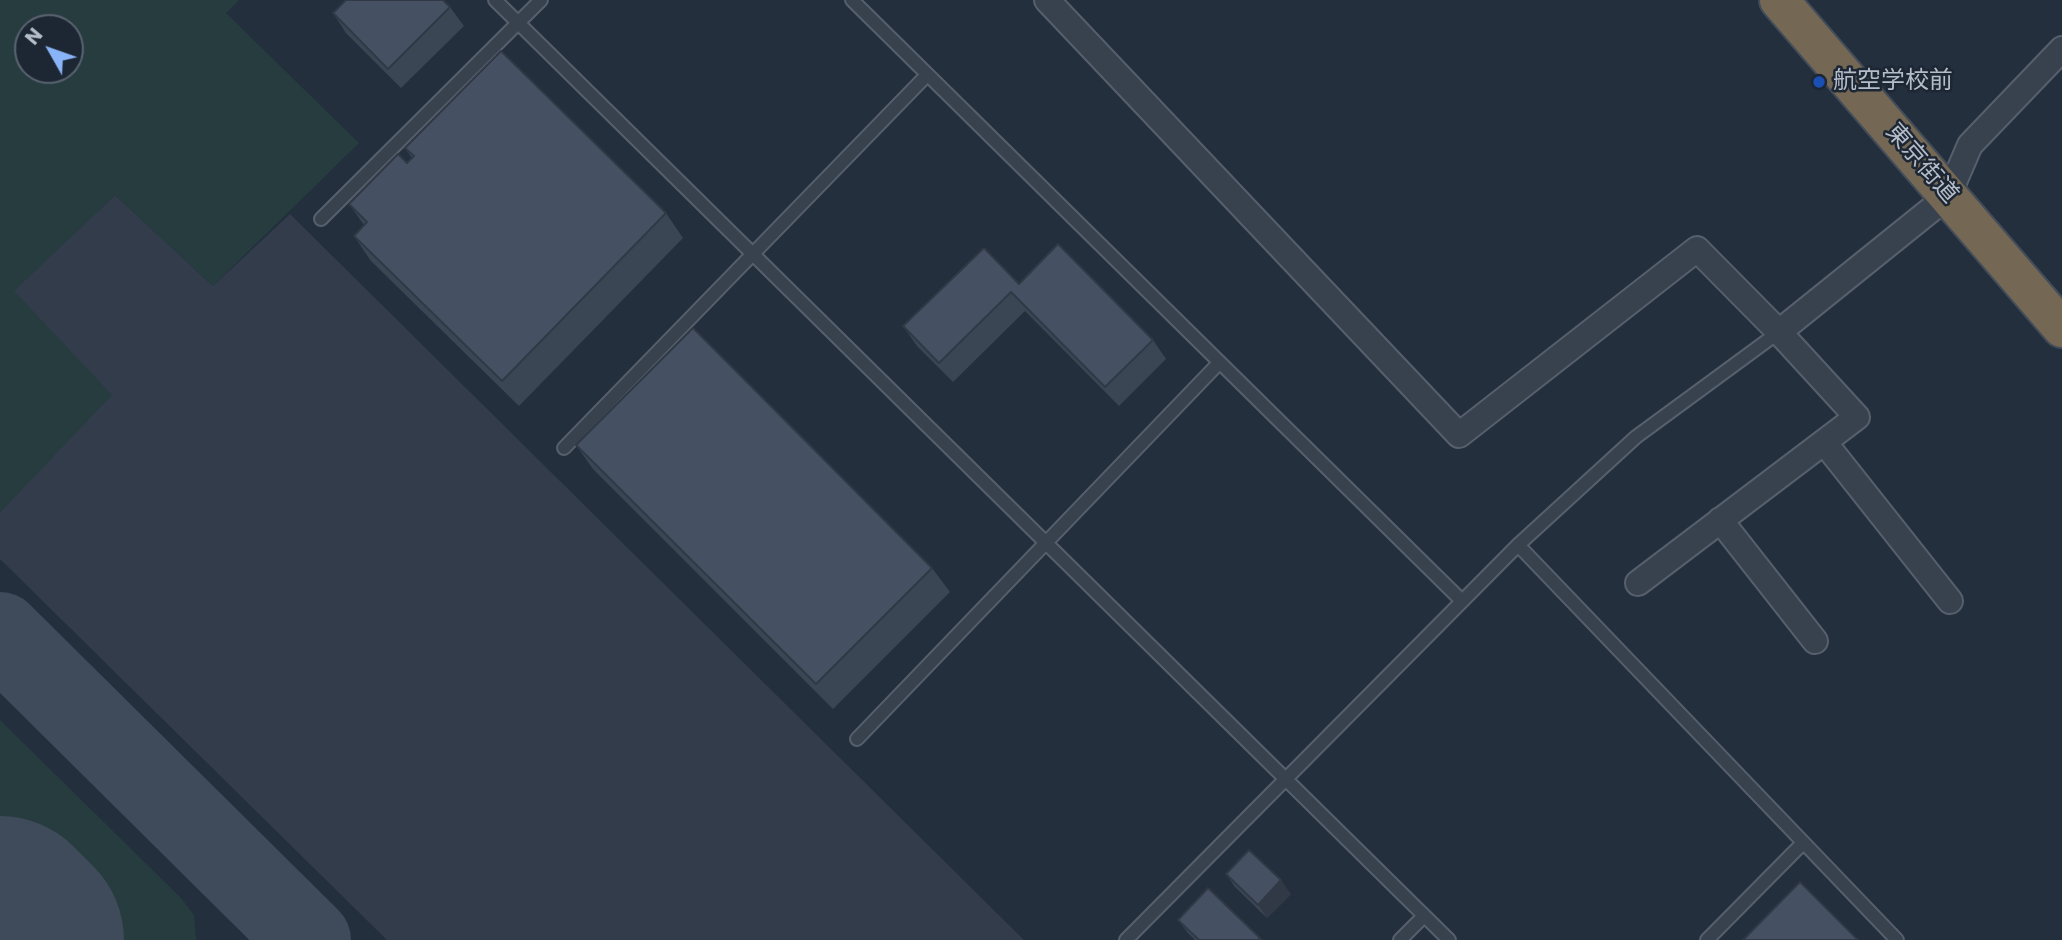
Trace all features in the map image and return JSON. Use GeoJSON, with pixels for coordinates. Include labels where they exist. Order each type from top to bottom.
{"type":"FeatureCollection","features":[{"type":"Feature","properties":{"kind":"highway","name":"東京街道"},"geometry":{"type":"LineString","coordinates":[[1779,0],[2062,328]]}},
{"type":"Feature","properties":{"kind":"street"},"geometry":{"type":"LineString","coordinates":[[1047,0],[1460,435],[1697,249],[1779,332],[1857,417],[1637,583]]}},
{"type":"Feature","properties":{"kind":"street"},"geometry":{"type":"LineString","coordinates":[[1779,332],[1948,196],[1970,145],[2062,49]]}},
{"type":"Feature","properties":{"kind":"street"},"geometry":{"type":"LineString","coordinates":[[1825,442],[1950,601]]}},
{"type":"Feature","properties":{"kind":"street"},"geometry":{"type":"LineString","coordinates":[[1720,520],[1815,640]]}},
{"type":"Feature","properties":{"kind":"lane"},"geometry":{"type":"LineString","coordinates":[[495,0],[1449,940]]}},
{"type":"Feature","properties":{"kind":"lane"},"geometry":{"type":"LineString","coordinates":[[321,219],[541,0]]}},
{"type":"Feature","properties":{"kind":"lane"},"geometry":{"type":"LineString","coordinates":[[852,0],[1461,600]]}},
{"type":"Feature","properties":{"kind":"lane"},"geometry":{"type":"LineString","coordinates":[[564,448],[927,75]]}},
{"type":"Feature","properties":{"kind":"lane"},"geometry":{"type":"LineString","coordinates":[[1126,940],[1518,545],[1636,437],[1779,332]]}},
{"type":"Feature","properties":{"kind":"lane"},"geometry":{"type":"LineString","coordinates":[[857,739],[1219,363]]}},
{"type":"Feature","properties":{"kind":"lane"},"geometry":{"type":"LineString","coordinates":[[1518,545],[1896,940]]}},
{"type":"Feature","properties":{"kind":"lane"},"geometry":{"type":"LineString","coordinates":[[1706,940],[1803,843]]}},
{"type":"Feature","properties":{"kind":"lane"},"geometry":{"type":"LineString","coordinates":[[1400,940],[1423,916]]}},
{"type":"Feature","properties":{"kind":"shaded area"},"geometry":{"type":"Polygon","coordinates":[[[115,195],[213,286],[290,214],[1024,940],[387,940],[0,559],[0,512],[111,395],[13,291],[115,195]]]}},
{"type":"Feature","properties":{"kind":"green space"},"geometry":{"type":"Polygon","coordinates":[[[0,0],[239,0],[226,13],[359,143],[213,286],[115,195],[14,291],[112,395],[0,512],[0,0]]]}},
{"type":"Feature","properties":{"kind":"green space"},"geometry":{"type":"Polygon","coordinates":[[[0,720],[181,898],[194,915],[196,940],[0,940],[0,720]]]}},
{"type":"Feature","properties":{"kind":"building"},"geometry":{"type":"Polygon","coordinates":[[[346,0],[443,0],[450,7],[388,69],[333,13],[346,0]]]}},
{"type":"Feature","properties":{"kind":"building"},"geometry":{"type":"Polygon","coordinates":[[[501,51],[666,213],[502,381],[354,236],[367,222],[349,204],[398,154],[407,163],[414,156],[405,148],[501,51]]]}},
{"type":"Feature","properties":{"kind":"building"},"geometry":{"type":"Polygon","coordinates":[[[1058,244],[1153,340],[1105,387],[1011,292],[939,363],[903,326],[984,248],[1019,284],[1058,244]]]}},
{"type":"Feature","properties":{"kind":"building"},"geometry":{"type":"Polygon","coordinates":[[[693,328],[932,568],[816,684],[576,445],[693,328]]]}},
{"type":"Feature","properties":{"kind":"building"},"geometry":{"type":"Polygon","coordinates":[[[1249,850],[1281,880],[1258,905],[1226,874],[1249,850]]]}},
{"type":"Feature","properties":{"kind":"building"},"geometry":{"type":"Polygon","coordinates":[[[1800,882],[1858,940],[1743,940],[1800,882]]]}},
{"type":"Feature","properties":{"kind":"building"},"geometry":{"type":"Polygon","coordinates":[[[1208,888],[1260,938],[1258,940],[1199,940],[1178,920],[1208,888]]]}},
{"type":"Feature","properties":{"kind":"taxiway"},"geometry":{"type":"LineString","coordinates":[[0,634],[309,940]]}},
{"type":"Feature","properties":{"kind":"runway"},"geometry":{"type":"LineString","coordinates":[[0,920],[20,940]]}},
{"type":"Feature","properties":{"kind":"place","name":"航空学校前"},"geometry":{"type":"Point","coordinates":[1819,82]}}]}
